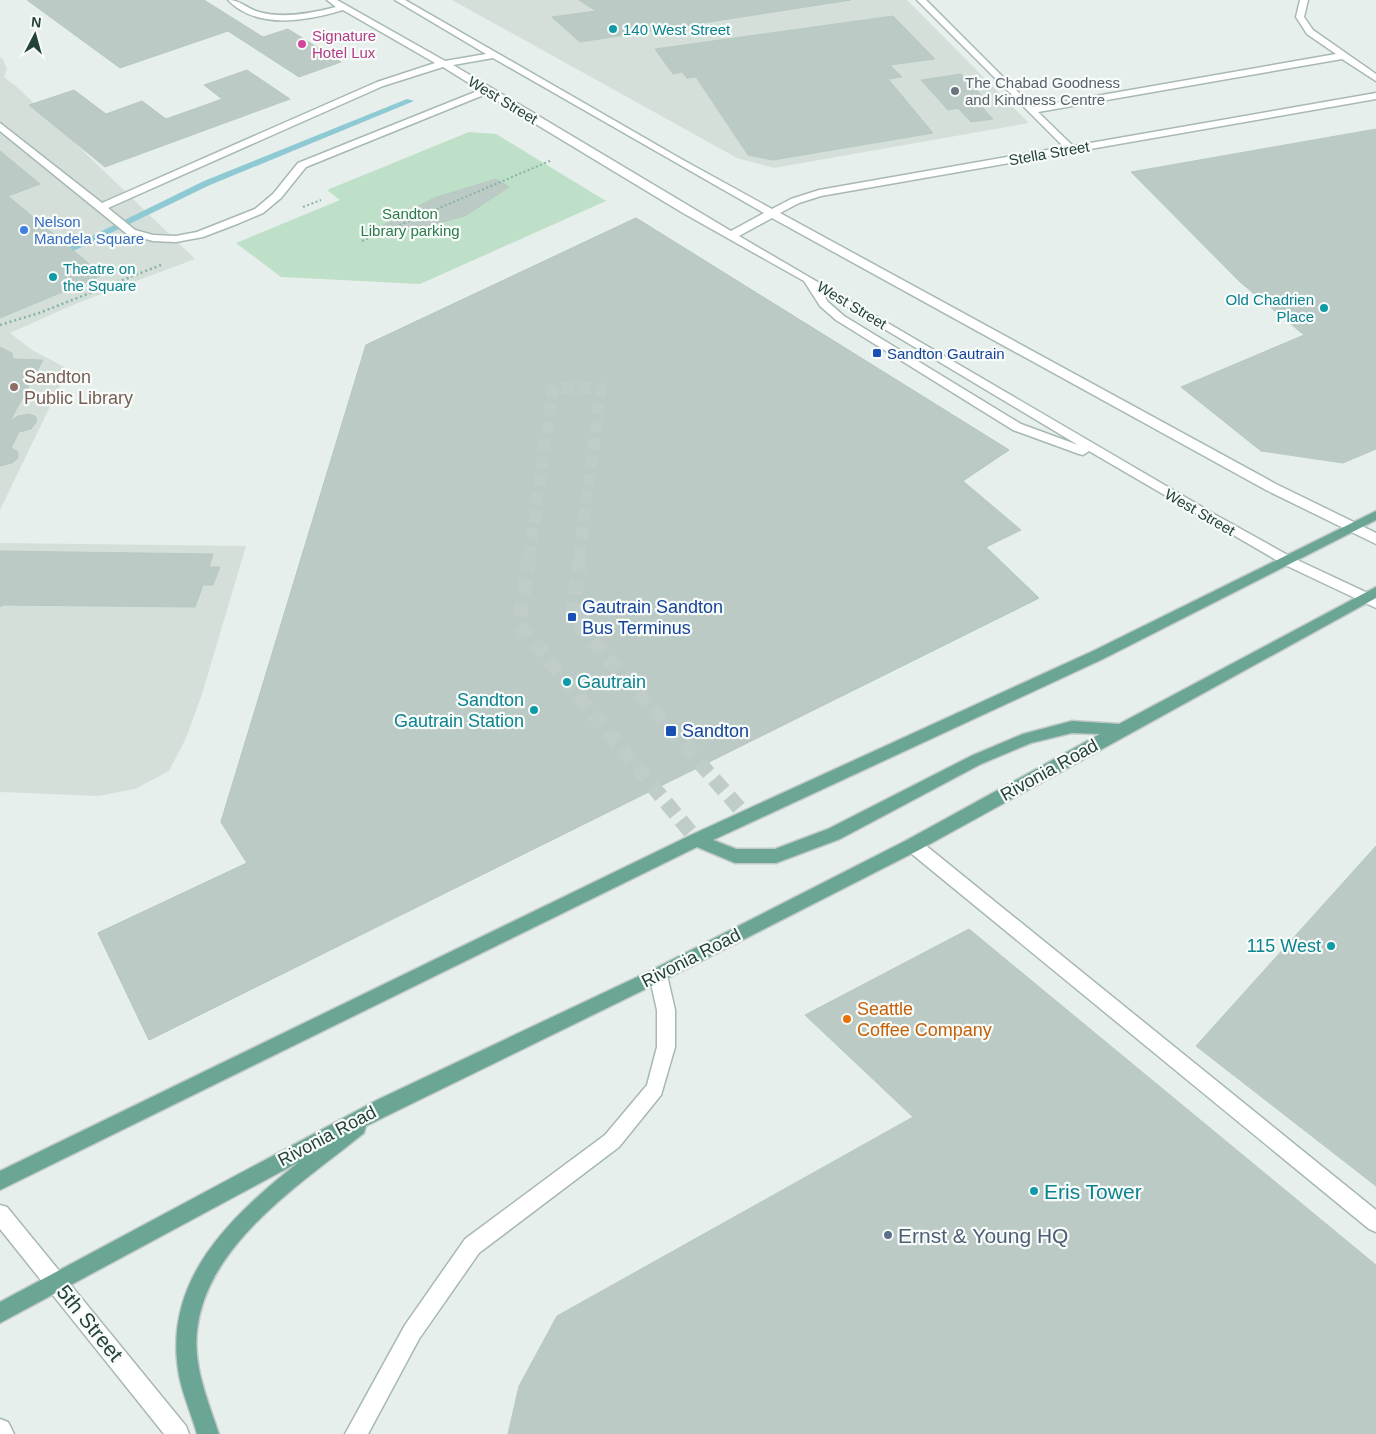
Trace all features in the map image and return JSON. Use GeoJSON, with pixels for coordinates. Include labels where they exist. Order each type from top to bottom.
{"type":"FeatureCollection","features":[{"type":"Feature","properties":{"kind":"main road"},"geometry":{"type":"LineString","coordinates":[[0,1181],[697,840],[1089,659],[1288,561],[1376,515]]}},
{"type":"Feature","properties":{"kind":"main road","name":"Rivonia Road"},"geometry":{"type":"LineString","coordinates":[[0,1313],[56,1281],[384,1106],[658,975],[913,845],[1121,730],[1372,598]]}},
{"type":"Feature","properties":{"kind":"main road"},"geometry":{"type":"LineString","coordinates":[[697,840],[735,856],[776,856],[834,834],[976,760],[1028,738],[1072,727],[1121,730]]}},
{"type":"Feature","properties":{"kind":"main road"},"geometry":{"type":"LineString","coordinates":[[208,1434],[194,1404],[186,1349],[190,1304],[204,1269],[230,1233],[384,1106]]}},
{"type":"Feature","properties":{"kind":"street"},"geometry":{"type":"LineString","coordinates":[[232,0],[249,11],[265,16],[293,16],[344,7]]}},
{"type":"Feature","properties":{"kind":"street","name":"West Street"},"geometry":{"type":"LineString","coordinates":[[331,0],[487,90],[730,236],[806,278],[1117,464],[1288,561],[1372,598]]}},
{"type":"Feature","properties":{"kind":"street","name":"West Street"},"geometry":{"type":"LineString","coordinates":[[399,0],[679,162],[1262,482],[1376,539]]}},
{"type":"Feature","properties":{"kind":"street"},"geometry":{"type":"LineString","coordinates":[[920,0],[1071,149]]}},
{"type":"Feature","properties":{"kind":"street"},"geometry":{"type":"LineString","coordinates":[[1304,0],[1300,10],[1302,23],[1310,32],[1376,78]]}},
{"type":"Feature","properties":{"kind":"street"},"geometry":{"type":"LineString","coordinates":[[102,207],[380,84],[443,64],[495,55]]}},
{"type":"Feature","properties":{"kind":"street"},"geometry":{"type":"LineString","coordinates":[[1031,110],[1342,56]]}},
{"type":"Feature","properties":{"kind":"street"},"geometry":{"type":"LineString","coordinates":[[0,126],[131,232],[153,238],[176,238],[199,235],[259,211],[277,196],[302,165],[487,90]]}},
{"type":"Feature","properties":{"kind":"street","name":"Stella Street"},"geometry":{"type":"LineString","coordinates":[[730,236],[795,201],[819,193],[1376,96]]}},
{"type":"Feature","properties":{"kind":"street"},"geometry":{"type":"LineString","coordinates":[[806,278],[824,304],[840,318],[1017,427],[1117,464]]}},
{"type":"Feature","properties":{"kind":"street"},"geometry":{"type":"LineString","coordinates":[[913,845],[1376,1222]]}},
{"type":"Feature","properties":{"kind":"street"},"geometry":{"type":"LineString","coordinates":[[356,1434],[412,1332],[472,1246],[612,1142],[655,1089],[666,1047],[666,1010],[658,975]]}},
{"type":"Feature","properties":{"kind":"street","name":"5th Street"},"geometry":{"type":"LineString","coordinates":[[0,1214],[178,1434]]}},
{"type":"Feature","properties":{"kind":"street"},"geometry":{"type":"LineString","coordinates":[[0,1430],[3,1434]]}},
{"type":"Feature","properties":{"kind":"path"},"geometry":{"type":"LineString","coordinates":[[362,242],[552,160]]}},
{"type":"Feature","properties":{"kind":"shaded area"},"geometry":{"type":"Polygon","coordinates":[[[452,0],[907,0],[1029,123],[774,168],[737,158],[452,0]]]}},
{"type":"Feature","properties":{"kind":"shaded area"},"geometry":{"type":"Polygon","coordinates":[[[0,57],[3,59],[7,69],[4,77],[18,88],[195,259],[75,304],[10,333],[32,350],[68,369],[0,510],[0,57]]]}},
{"type":"Feature","properties":{"kind":"shaded area"},"geometry":{"type":"Polygon","coordinates":[[[0,543],[246,546],[202,694],[186,738],[169,771],[135,789],[98,796],[0,792],[0,543]]]}},
{"type":"Feature","properties":{"kind":"green space","name":"Sandton Library parking"},"geometry":{"type":"Polygon","coordinates":[[[469,132],[496,134],[606,201],[420,284],[281,277],[236,243],[340,200],[327,190],[469,132]]]}},
{"type":"Feature","properties":{"kind":"building"},"geometry":{"type":"Polygon","coordinates":[[[27,0],[204,0],[263,37],[288,29],[341,62],[299,77],[228,31],[120,68],[27,0]]]}},
{"type":"Feature","properties":{"kind":"building","name":"140 West Street"},"geometry":{"type":"Polygon","coordinates":[[[579,0],[851,0],[580,42],[552,17],[596,11],[579,0]]]}},
{"type":"Feature","properties":{"kind":"building"},"geometry":{"type":"Polygon","coordinates":[[[893,16],[935,59],[890,65],[902,77],[888,79],[933,133],[773,160],[748,155],[696,77],[687,78],[682,72],[673,74],[655,49],[893,16]]]}},
{"type":"Feature","properties":{"kind":"building"},"geometry":{"type":"Polygon","coordinates":[[[247,70],[290,99],[105,167],[29,105],[74,90],[106,114],[142,101],[166,119],[222,99],[204,85],[247,70]]]}},
{"type":"Feature","properties":{"kind":"building","name":"The Chabad Goodness and Kindness Centre"},"geometry":{"type":"Polygon","coordinates":[[[961,74],[989,103],[979,104],[993,119],[971,122],[958,108],[948,110],[921,80],[961,74]]]}},
{"type":"Feature","properties":{"kind":"building","name":"Old Chadrien Place"},"geometry":{"type":"Polygon","coordinates":[[[1376,129],[1376,449],[1343,463],[1261,451],[1181,387],[1304,335],[1240,282],[1131,172],[1376,129]]]}},
{"type":"Feature","properties":{"kind":"building","name":"Nelson Mandela Square"},"geometry":{"type":"Polygon","coordinates":[[[0,151],[40,184],[8,196],[93,267],[98,265],[108,273],[0,318],[0,151]]]}},
{"type":"Feature","properties":{"kind":"building"},"geometry":{"type":"Polygon","coordinates":[[[496,179],[509,187],[465,216],[395,235],[382,226],[434,198],[496,179]]]}},
{"type":"Feature","properties":{"kind":"building","name":"Gautrain"},"geometry":{"type":"Polygon","coordinates":[[[636,218],[1009,450],[963,481],[1021,530],[986,547],[1039,598],[149,1040],[98,933],[247,863],[221,822],[366,345],[636,218]]]}},
{"type":"Feature","properties":{"kind":"building","name":"Gautrain"},"geometry":{"type":"Polygon","coordinates":[[[636,218],[1009,450],[960,481],[1018,531],[984,548],[1039,598],[149,1040],[98,933],[247,863],[221,822],[366,345],[636,218]]]}},
{"type":"Feature","properties":{"kind":"building","name":"Sandton Public Library"},"geometry":{"type":"Polygon","coordinates":[[[0,347],[12,353],[13,359],[43,360],[10,421],[18,416],[28,414],[35,416],[37,421],[31,429],[19,432],[11,448],[18,452],[18,458],[12,463],[0,466],[0,347]]]}},
{"type":"Feature","properties":{"kind":"building"},"geometry":{"type":"Polygon","coordinates":[[[0,551],[213,554],[209,567],[220,567],[213,585],[203,585],[195,607],[3,605],[0,607],[0,551]]]}},
{"type":"Feature","properties":{"kind":"building","name":"115 West"},"geometry":{"type":"Polygon","coordinates":[[[1376,846],[1376,1186],[1196,1046],[1376,846]]]}},
{"type":"Feature","properties":{"kind":"building","name":"Eris Tower"},"geometry":{"type":"Polygon","coordinates":[[[969,929],[1376,1265],[1376,1434],[508,1434],[519,1386],[557,1316],[913,1117],[805,1015],[969,929]]]}},
{"type":"Feature","properties":{"kind":"waterway"},"geometry":{"type":"LineString","coordinates":[[56,256],[207,183],[410,101]]}},
{"type":"Feature","properties":{"kind":"tunnel"},"geometry":{"type":"LineString","coordinates":[[529,558],[553,388],[601,388],[579,558]]}},
{"type":"Feature","properties":{"kind":"tunnel"},"geometry":{"type":"LineString","coordinates":[[529,557],[519,624],[697,840]]}},
{"type":"Feature","properties":{"kind":"tunnel"},"geometry":{"type":"LineString","coordinates":[[572,617],[580,557]]}},
{"type":"Feature","properties":{"kind":"tunnel"},"geometry":{"type":"LineString","coordinates":[[572,617],[596,604]]}},
{"type":"Feature","properties":{"kind":"tunnel"},"geometry":{"type":"LineString","coordinates":[[572,617],[748,818]]}},
{"type":"Feature","properties":{"kind":"place","name":"140 West Street"},"geometry":{"type":"Point","coordinates":[613,29]}},
{"type":"Feature","properties":{"kind":"place","name":"Signature Hotel Lux"},"geometry":{"type":"Point","coordinates":[302,44]}},
{"type":"Feature","properties":{"kind":"place","name":"The Chabad Goodness and Kindness Centre"},"geometry":{"type":"Point","coordinates":[955,91]}},
{"type":"Feature","properties":{"kind":"place","name":"Nelson Mandela Square"},"geometry":{"type":"Point","coordinates":[24,230]}},
{"type":"Feature","properties":{"kind":"place","name":"Theatre on the Square"},"geometry":{"type":"Point","coordinates":[53,277]}},
{"type":"Feature","properties":{"kind":"place","name":"Old Chadrien Place"},"geometry":{"type":"Point","coordinates":[1324,308]}},
{"type":"Feature","properties":{"kind":"place","name":"Sandton Gautrain"},"geometry":{"type":"Point","coordinates":[877,353]}},
{"type":"Feature","properties":{"kind":"place","name":"Sandton Public Library"},"geometry":{"type":"Point","coordinates":[14,387]}},
{"type":"Feature","properties":{"kind":"place","name":"Gautrain Sandton Bus Terminus"},"geometry":{"type":"Point","coordinates":[572,617]}},
{"type":"Feature","properties":{"kind":"place","name":"Gautrain"},"geometry":{"type":"Point","coordinates":[567,682]}},
{"type":"Feature","properties":{"kind":"place","name":"Sandton Gautrain Station"},"geometry":{"type":"Point","coordinates":[534,710]}},
{"type":"Feature","properties":{"kind":"place","name":"Sandton"},"geometry":{"type":"Point","coordinates":[671,731]}},
{"type":"Feature","properties":{"kind":"place","name":"115 West"},"geometry":{"type":"Point","coordinates":[1331,946]}},
{"type":"Feature","properties":{"kind":"place","name":"Seattle Coffee Company"},"geometry":{"type":"Point","coordinates":[847,1019]}},
{"type":"Feature","properties":{"kind":"place","name":"Eris Tower"},"geometry":{"type":"Point","coordinates":[1034,1191]}},
{"type":"Feature","properties":{"kind":"place","name":"Ernst & Young HQ"},"geometry":{"type":"Point","coordinates":[888,1235]}}]}
